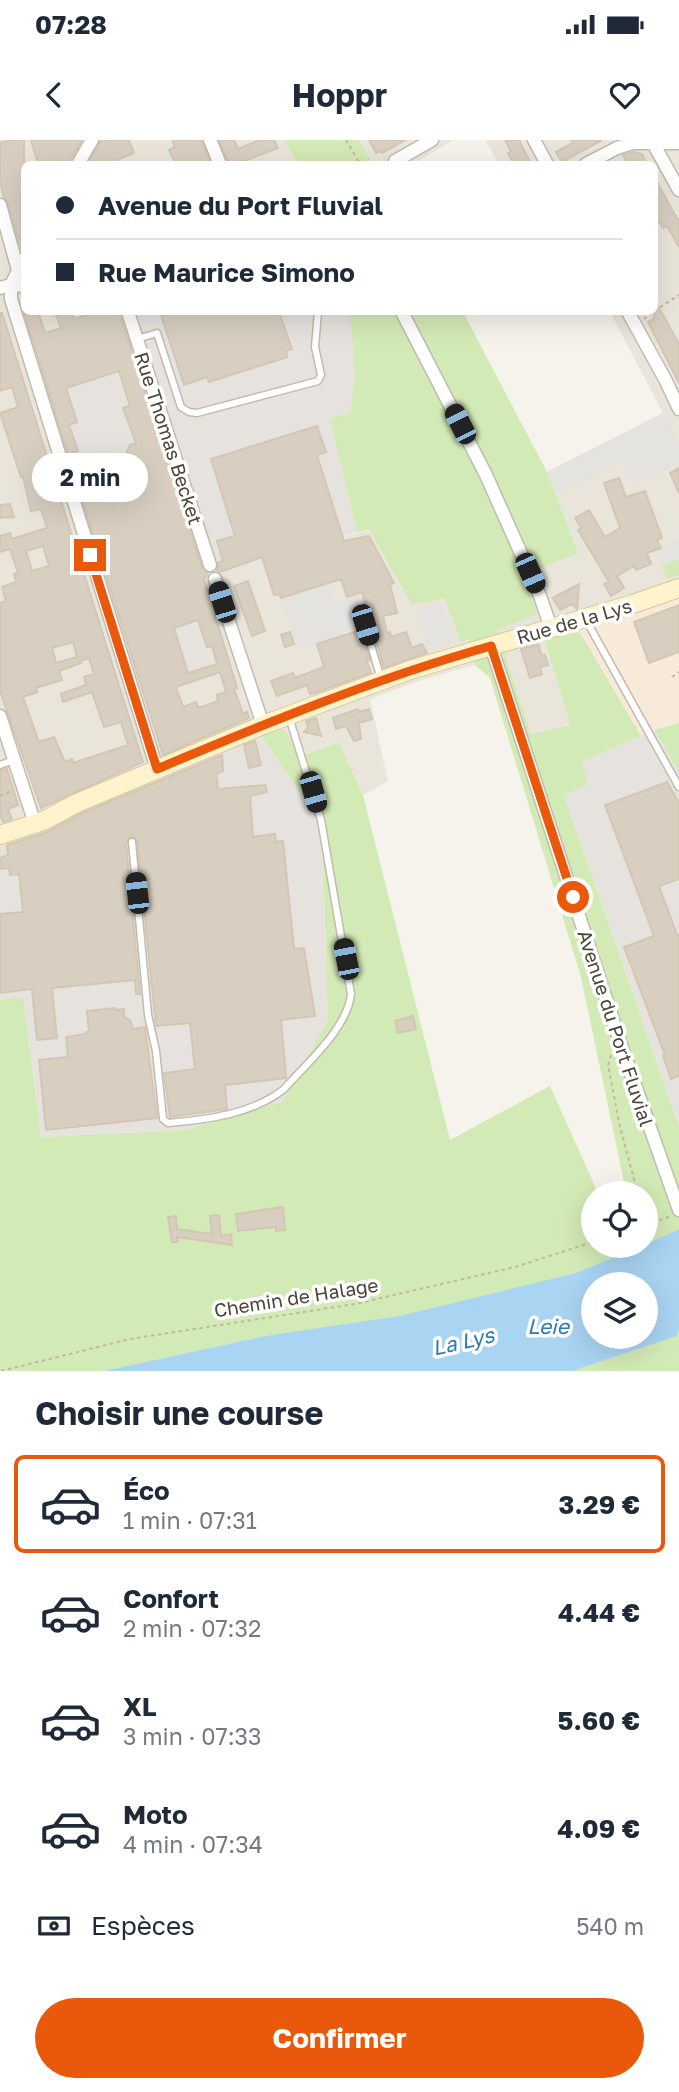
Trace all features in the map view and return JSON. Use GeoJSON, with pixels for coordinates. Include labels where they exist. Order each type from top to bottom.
{"type":"FeatureCollection","features":[{"type":"Feature","properties":{"kind":"main road","name":"Rue de la Lys"},"geometry":{"type":"LineString","coordinates":[[0,835],[35,824],[77,803],[263,725],[382,680],[679,587]]}},
{"type":"Feature","properties":{"kind":"street"},"geometry":{"type":"LineString","coordinates":[[80,161],[92,140]]}},
{"type":"Feature","properties":{"kind":"street"},"geometry":{"type":"LineString","coordinates":[[210,140],[219,161]]}},
{"type":"Feature","properties":{"kind":"street"},"geometry":{"type":"LineString","coordinates":[[395,161],[432,140]]}},
{"type":"Feature","properties":{"kind":"street"},"geometry":{"type":"LineString","coordinates":[[534,140],[545,161]]}},
{"type":"Feature","properties":{"kind":"street"},"geometry":{"type":"LineString","coordinates":[[653,143],[679,190]]}},
{"type":"Feature","properties":{"kind":"street"},"geometry":{"type":"LineString","coordinates":[[592,161],[625,145],[679,143]]}},
{"type":"Feature","properties":{"kind":"street"},"geometry":{"type":"LineString","coordinates":[[0,205],[21,265],[10,299],[157,769]]}},
{"type":"Feature","properties":{"kind":"street","name":"Rue Thomas Becket"},"geometry":{"type":"LineString","coordinates":[[129,315],[210,565]]}},
{"type":"Feature","properties":{"kind":"street"},"geometry":{"type":"LineString","coordinates":[[404,315],[486,475],[543,603],[551,628]]}},
{"type":"Feature","properties":{"kind":"street"},"geometry":{"type":"LineString","coordinates":[[630,315],[679,409]]}},
{"type":"Feature","properties":{"kind":"street"},"geometry":{"type":"LineString","coordinates":[[215,579],[263,725]]}},
{"type":"Feature","properties":{"kind":"street","name":"Avenue du Port Fluvial"},"geometry":{"type":"LineString","coordinates":[[491,646],[622,1048],[679,1210]]}},
{"type":"Feature","properties":{"kind":"street"},"geometry":{"type":"LineString","coordinates":[[0,716],[3,738],[14,760],[35,824]]}},
{"type":"Feature","properties":{"kind":"lane"},"geometry":{"type":"LineString","coordinates":[[137,339],[157,333],[181,407],[197,413],[318,381],[321,375],[315,347],[318,315]]}},
{"type":"Feature","properties":{"kind":"lane"},"geometry":{"type":"LineString","coordinates":[[585,618],[679,787]]}},
{"type":"Feature","properties":{"kind":"lane"},"geometry":{"type":"LineString","coordinates":[[365,625],[382,680]]}},
{"type":"Feature","properties":{"kind":"lane"},"geometry":{"type":"LineString","coordinates":[[132,842],[148,1015],[156,1051],[163,1119],[168,1123],[215,1118],[273,1096],[284,1089],[339,1025],[348,1008],[351,994],[320,815],[289,715]]}},
{"type":"Feature","properties":{"kind":"lane"},"geometry":{"type":"LineString","coordinates":[[0,765],[14,760]]}},
{"type":"Feature","properties":{"kind":"path"},"geometry":{"type":"LineString","coordinates":[[346,140],[358,161]]}},
{"type":"Feature","properties":{"kind":"path"},"geometry":{"type":"LineString","coordinates":[[658,308],[679,295]]}},
{"type":"Feature","properties":{"kind":"path"},"geometry":{"type":"LineString","coordinates":[[672,677],[679,672]]}},
{"type":"Feature","properties":{"kind":"path"},"geometry":{"type":"LineString","coordinates":[[0,796],[22,787]]}},
{"type":"Feature","properties":{"kind":"path"},"geometry":{"type":"LineString","coordinates":[[622,1048],[610,1057],[608,1065],[620,1127],[635,1181]]}},
{"type":"Feature","properties":{"kind":"path"},"geometry":{"type":"LineString","coordinates":[[658,1220],[679,1210]]}},
{"type":"Feature","properties":{"kind":"path","name":"Chemin de Halage"},"geometry":{"type":"LineString","coordinates":[[1,1371],[130,1339],[355,1304],[515,1267],[581,1246]]}},
{"type":"Feature","properties":{"kind":"shaded area"},"geometry":{"type":"Polygon","coordinates":[[[0,140],[284,140],[296,161],[21,161],[21,315],[135,315],[140,330],[129,336],[36,365],[139,696],[182,682],[207,651],[230,643],[211,582],[231,571],[369,529],[412,605],[444,598],[461,642],[468,640],[475,665],[418,681],[370,699],[388,781],[363,795],[339,742],[300,756],[261,735],[0,847],[0,140]]]}},
{"type":"Feature","properties":{"kind":"shaded area"},"geometry":{"type":"Polygon","coordinates":[[[359,140],[454,140],[418,161],[371,161],[359,140]]]}},
{"type":"Feature","properties":{"kind":"shaded area"},"geometry":{"type":"Polygon","coordinates":[[[485,140],[679,140],[679,594],[571,725],[531,734],[497,630],[524,575],[578,553],[547,472],[663,413],[612,315],[658,315],[658,161],[497,161],[485,140]]]}},
{"type":"Feature","properties":{"kind":"shaded area"},"geometry":{"type":"Polygon","coordinates":[[[135,315],[350,315],[355,375],[350,412],[330,419],[357,532],[231,571],[211,582],[230,643],[207,651],[215,676],[188,685],[182,682],[138,696],[36,365],[140,331],[135,315]]]}},
{"type":"Feature","properties":{"kind":"shaded area"},"geometry":{"type":"Polygon","coordinates":[[[663,413],[679,443],[679,463],[634,486],[624,462],[556,494],[547,472],[663,413]]]}},
{"type":"Feature","properties":{"kind":"shaded area"},"geometry":{"type":"Polygon","coordinates":[[[679,541],[679,559],[661,565],[656,550],[679,541]]]}},
{"type":"Feature","properties":{"kind":"shaded area"},"geometry":{"type":"Polygon","coordinates":[[[328,583],[334,602],[362,594],[370,621],[342,630],[343,635],[296,649],[281,598],[328,583]]]}},
{"type":"Feature","properties":{"kind":"shaded area"},"geometry":{"type":"Polygon","coordinates":[[[679,594],[679,723],[641,736],[577,628],[679,594]]]}},
{"type":"Feature","properties":{"kind":"shaded area"},"geometry":{"type":"Polygon","coordinates":[[[440,602],[452,642],[428,650],[416,610],[440,602]]]}},
{"type":"Feature","properties":{"kind":"shaded area"},"geometry":{"type":"Polygon","coordinates":[[[655,730],[679,772],[679,1127],[564,794],[588,784],[581,761],[655,730]]]}},
{"type":"Feature","properties":{"kind":"shaded area"},"geometry":{"type":"Polygon","coordinates":[[[261,735],[322,825],[328,1020],[282,1102],[185,1130],[41,1137],[23,998],[0,1000],[0,847],[261,735]]]}},
{"type":"Feature","properties":{"kind":"green space"},"geometry":{"type":"Polygon","coordinates":[[[284,140],[359,140],[371,161],[296,161],[284,140]]]}},
{"type":"Feature","properties":{"kind":"green space"},"geometry":{"type":"Polygon","coordinates":[[[350,315],[465,315],[547,472],[578,553],[524,575],[537,614],[497,630],[531,734],[571,725],[544,638],[577,628],[641,736],[582,761],[588,784],[564,795],[679,1127],[679,1229],[658,1239],[658,1181],[624,1181],[581,977],[490,678],[475,665],[468,640],[461,642],[444,598],[412,605],[369,529],[357,532],[330,419],[350,412],[355,375],[350,315]]]}},
{"type":"Feature","properties":{"kind":"green space"},"geometry":{"type":"Polygon","coordinates":[[[679,559],[679,575],[667,579],[661,565],[679,559]]]}},
{"type":"Feature","properties":{"kind":"green space"},"geometry":{"type":"Polygon","coordinates":[[[679,723],[679,772],[655,730],[679,723]]]}},
{"type":"Feature","properties":{"kind":"green space"},"geometry":{"type":"Polygon","coordinates":[[[284,729],[301,756],[339,742],[363,795],[450,1140],[550,1086],[593,1181],[581,1181],[581,1258],[612,1258],[576,1273],[399,1317],[265,1336],[104,1371],[0,1371],[0,1000],[23,997],[41,1137],[185,1130],[282,1102],[328,1020],[322,825],[261,735],[284,729]]]}},
{"type":"Feature","properties":{"kind":"green space"},"geometry":{"type":"Polygon","coordinates":[[[679,1328],[679,1371],[572,1371],[638,1349],[658,1349],[658,1342],[677,1336],[679,1328]]]}},
{"type":"Feature","properties":{"kind":"water","name":"Leie"},"geometry":{"type":"Polygon","coordinates":[[[679,1229],[677,1336],[658,1342],[658,1272],[581,1272],[581,1349],[638,1349],[572,1371],[104,1371],[265,1336],[400,1316],[576,1273],[612,1258],[658,1258],[658,1239],[679,1229]]]}},
{"type":"Feature","properties":{"kind":"building"},"geometry":{"type":"Polygon","coordinates":[[[24,140],[24,161],[21,161],[21,247],[0,182],[0,143],[24,140]]]}},
{"type":"Feature","properties":{"kind":"building"},"geometry":{"type":"Polygon","coordinates":[[[31,140],[82,140],[70,161],[37,161],[31,140]]]}},
{"type":"Feature","properties":{"kind":"building"},"geometry":{"type":"Polygon","coordinates":[[[101,140],[129,140],[134,153],[118,161],[90,161],[101,140]]]}},
{"type":"Feature","properties":{"kind":"building"},"geometry":{"type":"Polygon","coordinates":[[[172,140],[201,140],[210,161],[174,161],[169,150],[175,147],[172,140]]]}},
{"type":"Feature","properties":{"kind":"building"},"geometry":{"type":"Polygon","coordinates":[[[219,140],[234,140],[238,149],[260,140],[274,140],[278,148],[244,161],[228,161],[219,140]]]}},
{"type":"Feature","properties":{"kind":"building"},"geometry":{"type":"Polygon","coordinates":[[[369,140],[405,140],[382,153],[376,153],[369,140]]]}},
{"type":"Feature","properties":{"kind":"building"},"geometry":{"type":"Polygon","coordinates":[[[505,140],[519,140],[530,161],[512,161],[508,153],[511,151],[505,140]]]}},
{"type":"Feature","properties":{"kind":"building"},"geometry":{"type":"Polygon","coordinates":[[[571,140],[602,140],[561,161],[556,152],[573,143],[571,140]]]}},
{"type":"Feature","properties":{"kind":"building"},"geometry":{"type":"Polygon","coordinates":[[[633,152],[642,154],[646,161],[626,161],[623,155],[633,152]]]}},
{"type":"Feature","properties":{"kind":"building"},"geometry":{"type":"Polygon","coordinates":[[[658,184],[679,222],[679,247],[667,226],[663,228],[660,222],[658,223],[658,184]]]}},
{"type":"Feature","properties":{"kind":"building"},"geometry":{"type":"Polygon","coordinates":[[[658,306],[679,344],[679,383],[648,322],[654,315],[658,315],[658,306]]]}},
{"type":"Feature","properties":{"kind":"building"},"geometry":{"type":"Polygon","coordinates":[[[2,313],[143,762],[41,808],[0,691],[0,603],[6,601],[2,587],[16,582],[14,574],[18,573],[10,549],[0,552],[0,536],[10,533],[12,539],[47,528],[41,509],[31,511],[23,476],[21,477],[0,413],[18,407],[12,387],[0,391],[2,313]],[[43,546],[26,551],[32,571],[49,566],[43,546]],[[73,642],[52,648],[56,663],[77,657],[73,642]],[[89,658],[80,661],[81,663],[59,671],[62,680],[36,688],[37,692],[23,697],[39,742],[54,737],[65,762],[72,759],[73,763],[128,745],[121,722],[104,727],[92,692],[63,702],[61,694],[86,685],[84,677],[94,674],[89,658]]]}},
{"type":"Feature","properties":{"kind":"building"},"geometry":{"type":"Polygon","coordinates":[[[25,315],[39,315],[45,333],[61,328],[56,315],[73,315],[74,319],[88,315],[120,315],[202,568],[208,573],[204,579],[237,688],[234,689],[243,714],[247,712],[249,718],[163,755],[73,471],[126,454],[130,445],[136,443],[123,408],[130,406],[119,371],[66,388],[77,422],[69,425],[78,451],[68,454],[25,315]],[[127,469],[111,474],[116,490],[132,485],[127,469]],[[198,620],[174,628],[188,673],[217,664],[212,646],[207,647],[198,620]],[[220,672],[176,687],[183,707],[196,702],[198,707],[202,707],[218,701],[217,695],[226,692],[220,672]]]}},
{"type":"Feature","properties":{"kind":"building"},"geometry":{"type":"Polygon","coordinates":[[[161,315],[280,315],[292,349],[286,351],[287,357],[209,382],[207,377],[184,385],[161,315]]]}},
{"type":"Feature","properties":{"kind":"building"},"geometry":{"type":"Polygon","coordinates":[[[317,426],[326,452],[317,455],[344,541],[369,536],[394,583],[390,584],[397,613],[383,616],[387,633],[390,632],[391,637],[406,632],[412,648],[422,644],[427,653],[384,668],[362,592],[347,597],[341,579],[281,598],[280,594],[274,595],[262,557],[220,572],[217,570],[218,563],[223,561],[217,541],[235,536],[211,459],[317,426]]]}},
{"type":"Feature","properties":{"kind":"building"},"geometry":{"type":"Polygon","coordinates":[[[679,468],[679,493],[670,473],[679,468]]]}},
{"type":"Feature","properties":{"kind":"building"},"geometry":{"type":"Polygon","coordinates":[[[619,478],[626,497],[645,491],[662,538],[657,540],[661,548],[647,553],[651,564],[636,570],[634,566],[617,576],[624,588],[611,596],[604,584],[609,582],[578,530],[581,528],[575,518],[589,510],[605,537],[620,528],[604,483],[619,478]]]}},
{"type":"Feature","properties":{"kind":"building"},"geometry":{"type":"Polygon","coordinates":[[[10,504],[14,517],[0,518],[0,505],[10,504]]]}},
{"type":"Feature","properties":{"kind":"building"},"geometry":{"type":"Polygon","coordinates":[[[248,581],[265,631],[252,636],[234,586],[248,581]]]}},
{"type":"Feature","properties":{"kind":"building"},"geometry":{"type":"Polygon","coordinates":[[[579,584],[577,609],[572,604],[560,610],[553,598],[579,584]]]}},
{"type":"Feature","properties":{"kind":"building"},"geometry":{"type":"Polygon","coordinates":[[[679,605],[679,652],[649,663],[634,622],[679,605]]]}},
{"type":"Feature","properties":{"kind":"building"},"geometry":{"type":"Polygon","coordinates":[[[361,630],[371,673],[310,694],[307,685],[277,696],[271,681],[293,673],[295,678],[324,667],[317,644],[361,630]]]}},
{"type":"Feature","properties":{"kind":"building"},"geometry":{"type":"Polygon","coordinates":[[[290,632],[294,644],[285,647],[281,635],[290,632]]]}},
{"type":"Feature","properties":{"kind":"building"},"geometry":{"type":"Polygon","coordinates":[[[538,644],[548,665],[540,667],[542,674],[530,678],[521,649],[538,644]]]}},
{"type":"Feature","properties":{"kind":"building"},"geometry":{"type":"Polygon","coordinates":[[[358,709],[359,712],[369,709],[372,719],[359,723],[361,739],[354,741],[346,726],[336,729],[333,718],[358,709]]]}},
{"type":"Feature","properties":{"kind":"building"},"geometry":{"type":"Polygon","coordinates":[[[316,718],[321,736],[304,732],[308,728],[306,721],[316,718]]]}},
{"type":"Feature","properties":{"kind":"building"},"geometry":{"type":"Polygon","coordinates":[[[255,741],[261,765],[249,768],[244,745],[255,741]]]}},
{"type":"Feature","properties":{"kind":"building"},"geometry":{"type":"Polygon","coordinates":[[[222,755],[223,771],[216,774],[218,789],[265,785],[267,792],[250,796],[253,837],[275,834],[276,842],[283,841],[294,949],[304,948],[315,1016],[281,1020],[286,1078],[225,1085],[227,1109],[170,1117],[164,1073],[195,1069],[190,1023],[156,1026],[137,839],[131,836],[126,843],[140,994],[136,994],[135,980],[52,988],[57,1038],[37,1040],[32,989],[0,993],[0,914],[23,912],[19,874],[10,875],[9,868],[0,869],[0,858],[8,855],[7,845],[47,832],[80,814],[222,755]]]}},
{"type":"Feature","properties":{"kind":"building"},"geometry":{"type":"Polygon","coordinates":[[[7,769],[18,805],[8,809],[12,819],[3,822],[0,815],[0,771],[7,769]]]}},
{"type":"Feature","properties":{"kind":"building"},"geometry":{"type":"Polygon","coordinates":[[[667,782],[679,803],[679,879],[659,886],[679,935],[679,1076],[671,1079],[663,1056],[665,1055],[624,947],[654,936],[605,805],[667,782]]]}},
{"type":"Feature","properties":{"kind":"building"},"geometry":{"type":"Polygon","coordinates":[[[124,1009],[124,1017],[130,1020],[133,1029],[145,1027],[157,1118],[46,1130],[39,1060],[68,1057],[66,1037],[89,1032],[87,1011],[124,1009]]]}},
{"type":"Feature","properties":{"kind":"building"},"geometry":{"type":"Polygon","coordinates":[[[413,1016],[416,1029],[398,1033],[395,1021],[413,1016]]]}},
{"type":"Feature","properties":{"kind":"building"},"geometry":{"type":"Polygon","coordinates":[[[283,1207],[285,1230],[276,1231],[276,1227],[238,1231],[236,1214],[283,1207]]]}},
{"type":"Feature","properties":{"kind":"building"},"geometry":{"type":"Polygon","coordinates":[[[219,1215],[221,1236],[231,1234],[232,1245],[177,1237],[178,1242],[172,1242],[168,1217],[176,1216],[177,1229],[212,1234],[210,1216],[219,1215]]]}},
{"type":"Feature","properties":{"kind":"route"},"geometry":{"type":"LineString","coordinates":[[90,555],[157,769],[263,725],[410,670],[491,646],[573,897]]}},
{"type":"Feature","properties":{"kind":"water label","name":"La Lys"},"geometry":{"type":"Point","coordinates":[463,1341]}}]}
